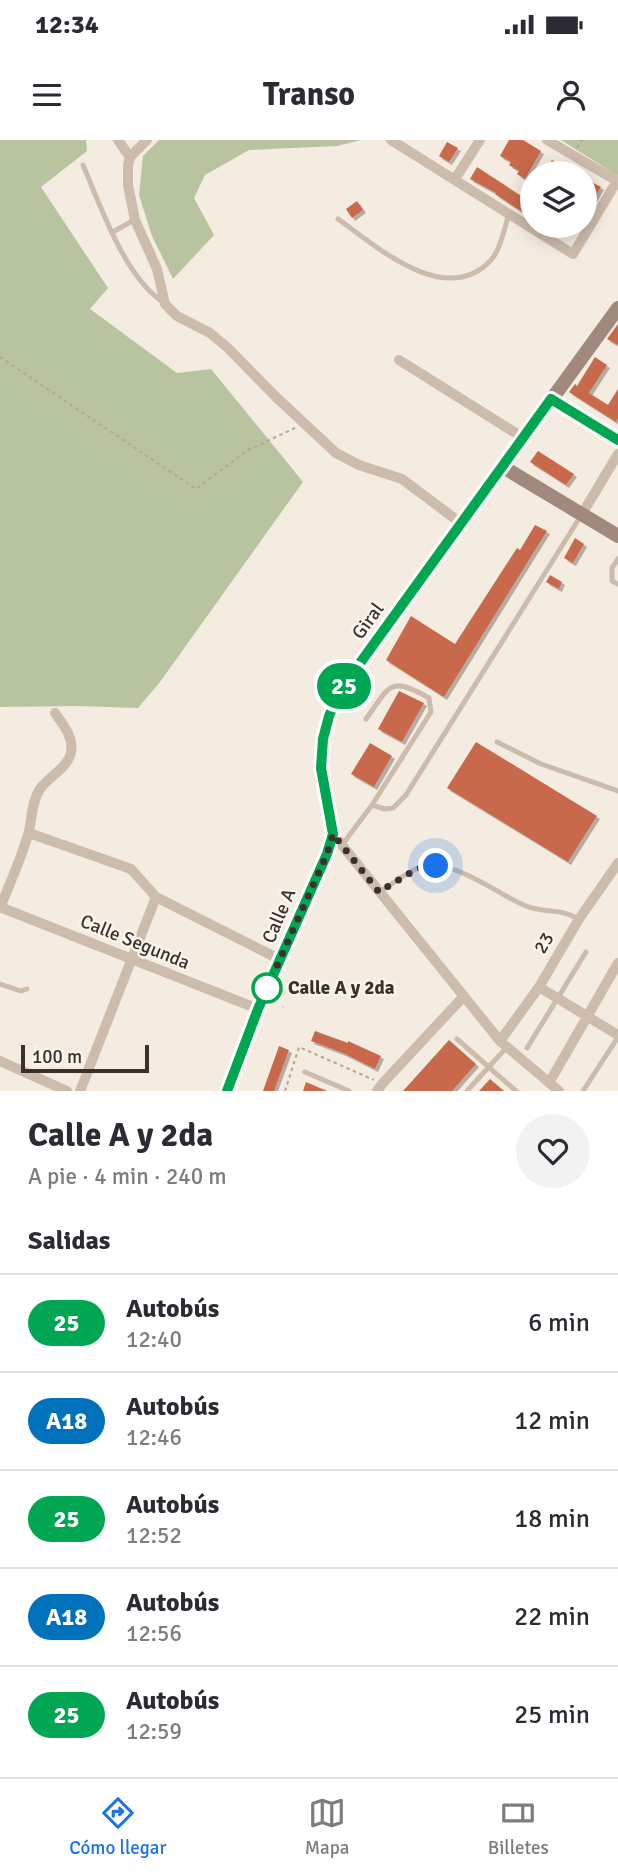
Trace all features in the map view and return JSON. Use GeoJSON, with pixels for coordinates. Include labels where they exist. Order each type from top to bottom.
{"type":"FeatureCollection","features":[{"type":"Feature","properties":{"kind":"street"},"geometry":{"type":"LineString","coordinates":[[118,140],[130,157]]}},
{"type":"Feature","properties":{"kind":"street"},"geometry":{"type":"LineString","coordinates":[[147,140],[130,157],[128,185],[135,220],[157,268],[165,304],[177,316],[210,333],[228,348],[303,424],[336,453],[359,465],[402,479],[462,524]]}},
{"type":"Feature","properties":{"kind":"street"},"geometry":{"type":"LineString","coordinates":[[391,140],[573,254],[617,181],[547,140]]}},
{"type":"Feature","properties":{"kind":"street"},"geometry":{"type":"LineString","coordinates":[[455,179],[480,140]]}},
{"type":"Feature","properties":{"kind":"street","name":"Giral"},"geometry":{"type":"LineString","coordinates":[[559,1091],[503,1044],[337,839],[321,768],[323,739],[329,716],[342,688],[618,307]]}},
{"type":"Feature","properties":{"kind":"street"},"geometry":{"type":"LineString","coordinates":[[399,360],[523,437]]}},
{"type":"Feature","properties":{"kind":"street"},"geometry":{"type":"LineString","coordinates":[[551,399],[618,440]]}},
{"type":"Feature","properties":{"kind":"street"},"geometry":{"type":"LineString","coordinates":[[582,514],[618,454]]}},
{"type":"Feature","properties":{"kind":"street"},"geometry":{"type":"LineString","coordinates":[[503,467],[618,536]]}},
{"type":"Feature","properties":{"kind":"street"},"geometry":{"type":"LineString","coordinates":[[0,907],[29,833],[36,794],[47,779],[69,759],[72,749],[66,729],[55,713]]}},
{"type":"Feature","properties":{"kind":"street"},"geometry":{"type":"LineString","coordinates":[[29,833],[131,869],[156,897],[281,960]]}},
{"type":"Feature","properties":{"kind":"street","name":"Calle A"},"geometry":{"type":"LineString","coordinates":[[227,1091],[258,1009],[327,854],[337,839]]}},
{"type":"Feature","properties":{"kind":"street","name":"23"},"geometry":{"type":"LineString","coordinates":[[503,1044],[579,919],[618,863]]}},
{"type":"Feature","properties":{"kind":"street"},"geometry":{"type":"LineString","coordinates":[[607,880],[618,887]]}},
{"type":"Feature","properties":{"kind":"street"},"geometry":{"type":"LineString","coordinates":[[80,1091],[156,897]]}},
{"type":"Feature","properties":{"kind":"street","name":"Calle Segunda"},"geometry":{"type":"LineString","coordinates":[[0,907],[258,1009]]}},
{"type":"Feature","properties":{"kind":"street"},"geometry":{"type":"LineString","coordinates":[[550,1083],[618,963]]}},
{"type":"Feature","properties":{"kind":"street"},"geometry":{"type":"LineString","coordinates":[[539,987],[618,1036]]}},
{"type":"Feature","properties":{"kind":"street"},"geometry":{"type":"LineString","coordinates":[[379,1087],[464,996]]}},
{"type":"Feature","properties":{"kind":"street"},"geometry":{"type":"LineString","coordinates":[[0,1061],[67,1091]]}},
{"type":"Feature","properties":{"kind":"lane"},"geometry":{"type":"LineString","coordinates":[[83,165],[127,260],[151,294],[165,304]]}},
{"type":"Feature","properties":{"kind":"lane"},"geometry":{"type":"LineString","coordinates":[[338,219],[384,254],[421,273],[452,278],[475,272],[493,259],[509,213]]}},
{"type":"Feature","properties":{"kind":"lane"},"geometry":{"type":"LineString","coordinates":[[113,232],[135,220]]}},
{"type":"Feature","properties":{"kind":"lane"},"geometry":{"type":"LineString","coordinates":[[372,805],[385,809],[393,808],[406,795],[582,514]]}},
{"type":"Feature","properties":{"kind":"lane"},"geometry":{"type":"LineString","coordinates":[[618,559],[611,574],[612,581],[618,584]]}},
{"type":"Feature","properties":{"kind":"lane"},"geometry":{"type":"LineString","coordinates":[[337,839],[372,805],[430,712],[431,705],[429,698],[407,685],[394,685],[387,689],[366,719]]}},
{"type":"Feature","properties":{"kind":"lane"},"geometry":{"type":"LineString","coordinates":[[497,742],[541,764],[618,791]]}},
{"type":"Feature","properties":{"kind":"lane"},"geometry":{"type":"LineString","coordinates":[[379,892],[418,868],[436,866],[462,872],[530,908],[557,910],[579,919]]}},
{"type":"Feature","properties":{"kind":"lane"},"geometry":{"type":"LineString","coordinates":[[527,1048],[586,952]]}},
{"type":"Feature","properties":{"kind":"lane"},"geometry":{"type":"LineString","coordinates":[[0,984],[21,991],[27,989]]}},
{"type":"Feature","properties":{"kind":"lane"},"geometry":{"type":"LineString","coordinates":[[583,1091],[618,1036]]}},
{"type":"Feature","properties":{"kind":"lane"},"geometry":{"type":"LineString","coordinates":[[457,1039],[516,1091]]}},
{"type":"Feature","properties":{"kind":"lane"},"geometry":{"type":"LineString","coordinates":[[467,1091],[489,1066],[503,1044]]}},
{"type":"Feature","properties":{"kind":"lane"},"geometry":{"type":"LineString","coordinates":[[305,1072],[349,1091]]}},
{"type":"Feature","properties":{"kind":"path"},"geometry":{"type":"LineString","coordinates":[[0,357],[196,489],[246,450],[303,424]]}},
{"type":"Feature","properties":{"kind":"path"},"geometry":{"type":"LineString","coordinates":[[285,1091],[299,1046],[379,1087]]}},
{"type":"Feature","properties":{"kind":"green space"},"geometry":{"type":"Polygon","coordinates":[[[0,140],[86,140],[87,151],[41,187],[108,288],[90,309],[177,373],[211,369],[303,482],[160,682],[138,708],[0,707],[0,140]]]}},
{"type":"Feature","properties":{"kind":"green space"},"geometry":{"type":"Polygon","coordinates":[[[159,140],[361,140],[337,146],[249,150],[205,175],[194,198],[214,235],[173,279],[152,236],[139,195],[143,156],[159,140]]]}},
{"type":"Feature","properties":{"kind":"green space"},"geometry":{"type":"Polygon","coordinates":[[[561,140],[618,140],[618,176],[561,140]]]}},
{"type":"Feature","properties":{"kind":"building"},"geometry":{"type":"Polygon","coordinates":[[[509,140],[523,140],[541,151],[535,161],[520,161],[520,176],[517,174],[519,171],[509,165],[511,162],[500,156],[509,140]]]}},
{"type":"Feature","properties":{"kind":"building"},"geometry":{"type":"Polygon","coordinates":[[[447,142],[458,148],[449,162],[439,156],[447,142]]]}},
{"type":"Feature","properties":{"kind":"building"},"geometry":{"type":"Polygon","coordinates":[[[477,167],[520,195],[520,210],[496,193],[470,179],[477,167]]]}},
{"type":"Feature","properties":{"kind":"building"},"geometry":{"type":"Polygon","coordinates":[[[357,201],[363,210],[352,218],[346,209],[357,201]]]}},
{"type":"Feature","properties":{"kind":"building"},"geometry":{"type":"Polygon","coordinates":[[[618,324],[618,345],[607,339],[618,324]]]}},
{"type":"Feature","properties":{"kind":"building"},"geometry":{"type":"Polygon","coordinates":[[[595,357],[607,365],[589,393],[608,405],[618,389],[616,422],[569,392],[575,384],[577,386],[595,357]]]}},
{"type":"Feature","properties":{"kind":"building"},"geometry":{"type":"Polygon","coordinates":[[[538,451],[574,474],[566,485],[530,462],[538,451]]]}},
{"type":"Feature","properties":{"kind":"building"},"geometry":{"type":"Polygon","coordinates":[[[535,525],[547,531],[444,697],[386,660],[411,616],[455,644],[517,548],[520,550],[535,525]]]}},
{"type":"Feature","properties":{"kind":"building"},"geometry":{"type":"Polygon","coordinates":[[[575,538],[584,544],[573,563],[564,558],[575,538]]]}},
{"type":"Feature","properties":{"kind":"building"},"geometry":{"type":"Polygon","coordinates":[[[550,575],[562,582],[559,589],[546,582],[550,575]]]}},
{"type":"Feature","properties":{"kind":"building"},"geometry":{"type":"Polygon","coordinates":[[[399,691],[424,703],[402,742],[378,729],[399,691]]]}},
{"type":"Feature","properties":{"kind":"building"},"geometry":{"type":"Polygon","coordinates":[[[476,742],[597,816],[568,862],[447,788],[476,742]]]}},
{"type":"Feature","properties":{"kind":"building"},"geometry":{"type":"Polygon","coordinates":[[[370,743],[392,756],[374,787],[351,774],[370,743]]]}},
{"type":"Feature","properties":{"kind":"building"},"geometry":{"type":"Polygon","coordinates":[[[315,1031],[348,1041],[381,1056],[375,1069],[311,1041],[315,1031]]]}},
{"type":"Feature","properties":{"kind":"building"},"geometry":{"type":"Polygon","coordinates":[[[449,1040],[476,1064],[452,1091],[403,1091],[449,1040]]]}},
{"type":"Feature","properties":{"kind":"building"},"geometry":{"type":"Polygon","coordinates":[[[279,1046],[289,1050],[274,1091],[263,1091],[279,1046]]]}},
{"type":"Feature","properties":{"kind":"building"},"geometry":{"type":"Polygon","coordinates":[[[490,1079],[504,1091],[479,1091],[490,1079]]]}},
{"type":"Feature","properties":{"kind":"building"},"geometry":{"type":"Polygon","coordinates":[[[306,1082],[327,1091],[303,1091],[306,1082]]]}},
{"type":"Feature","properties":{"kind":"bus line","name":"25"},"geometry":{"type":"LineString","coordinates":[[227,1091],[258,1009],[327,854],[333,834],[321,768],[323,739],[329,716],[342,688],[443,552],[551,399],[618,440]]}},
{"type":"Feature","properties":{"kind":"place","name":"Calle A y 2da"},"geometry":{"type":"Point","coordinates":[267,988]}},
{"type":"Feature","properties":{"kind":"route"},"geometry":{"type":"LineString","coordinates":[[267,988],[327,854],[333,834],[379,892],[418,868],[436,866]]}}]}
